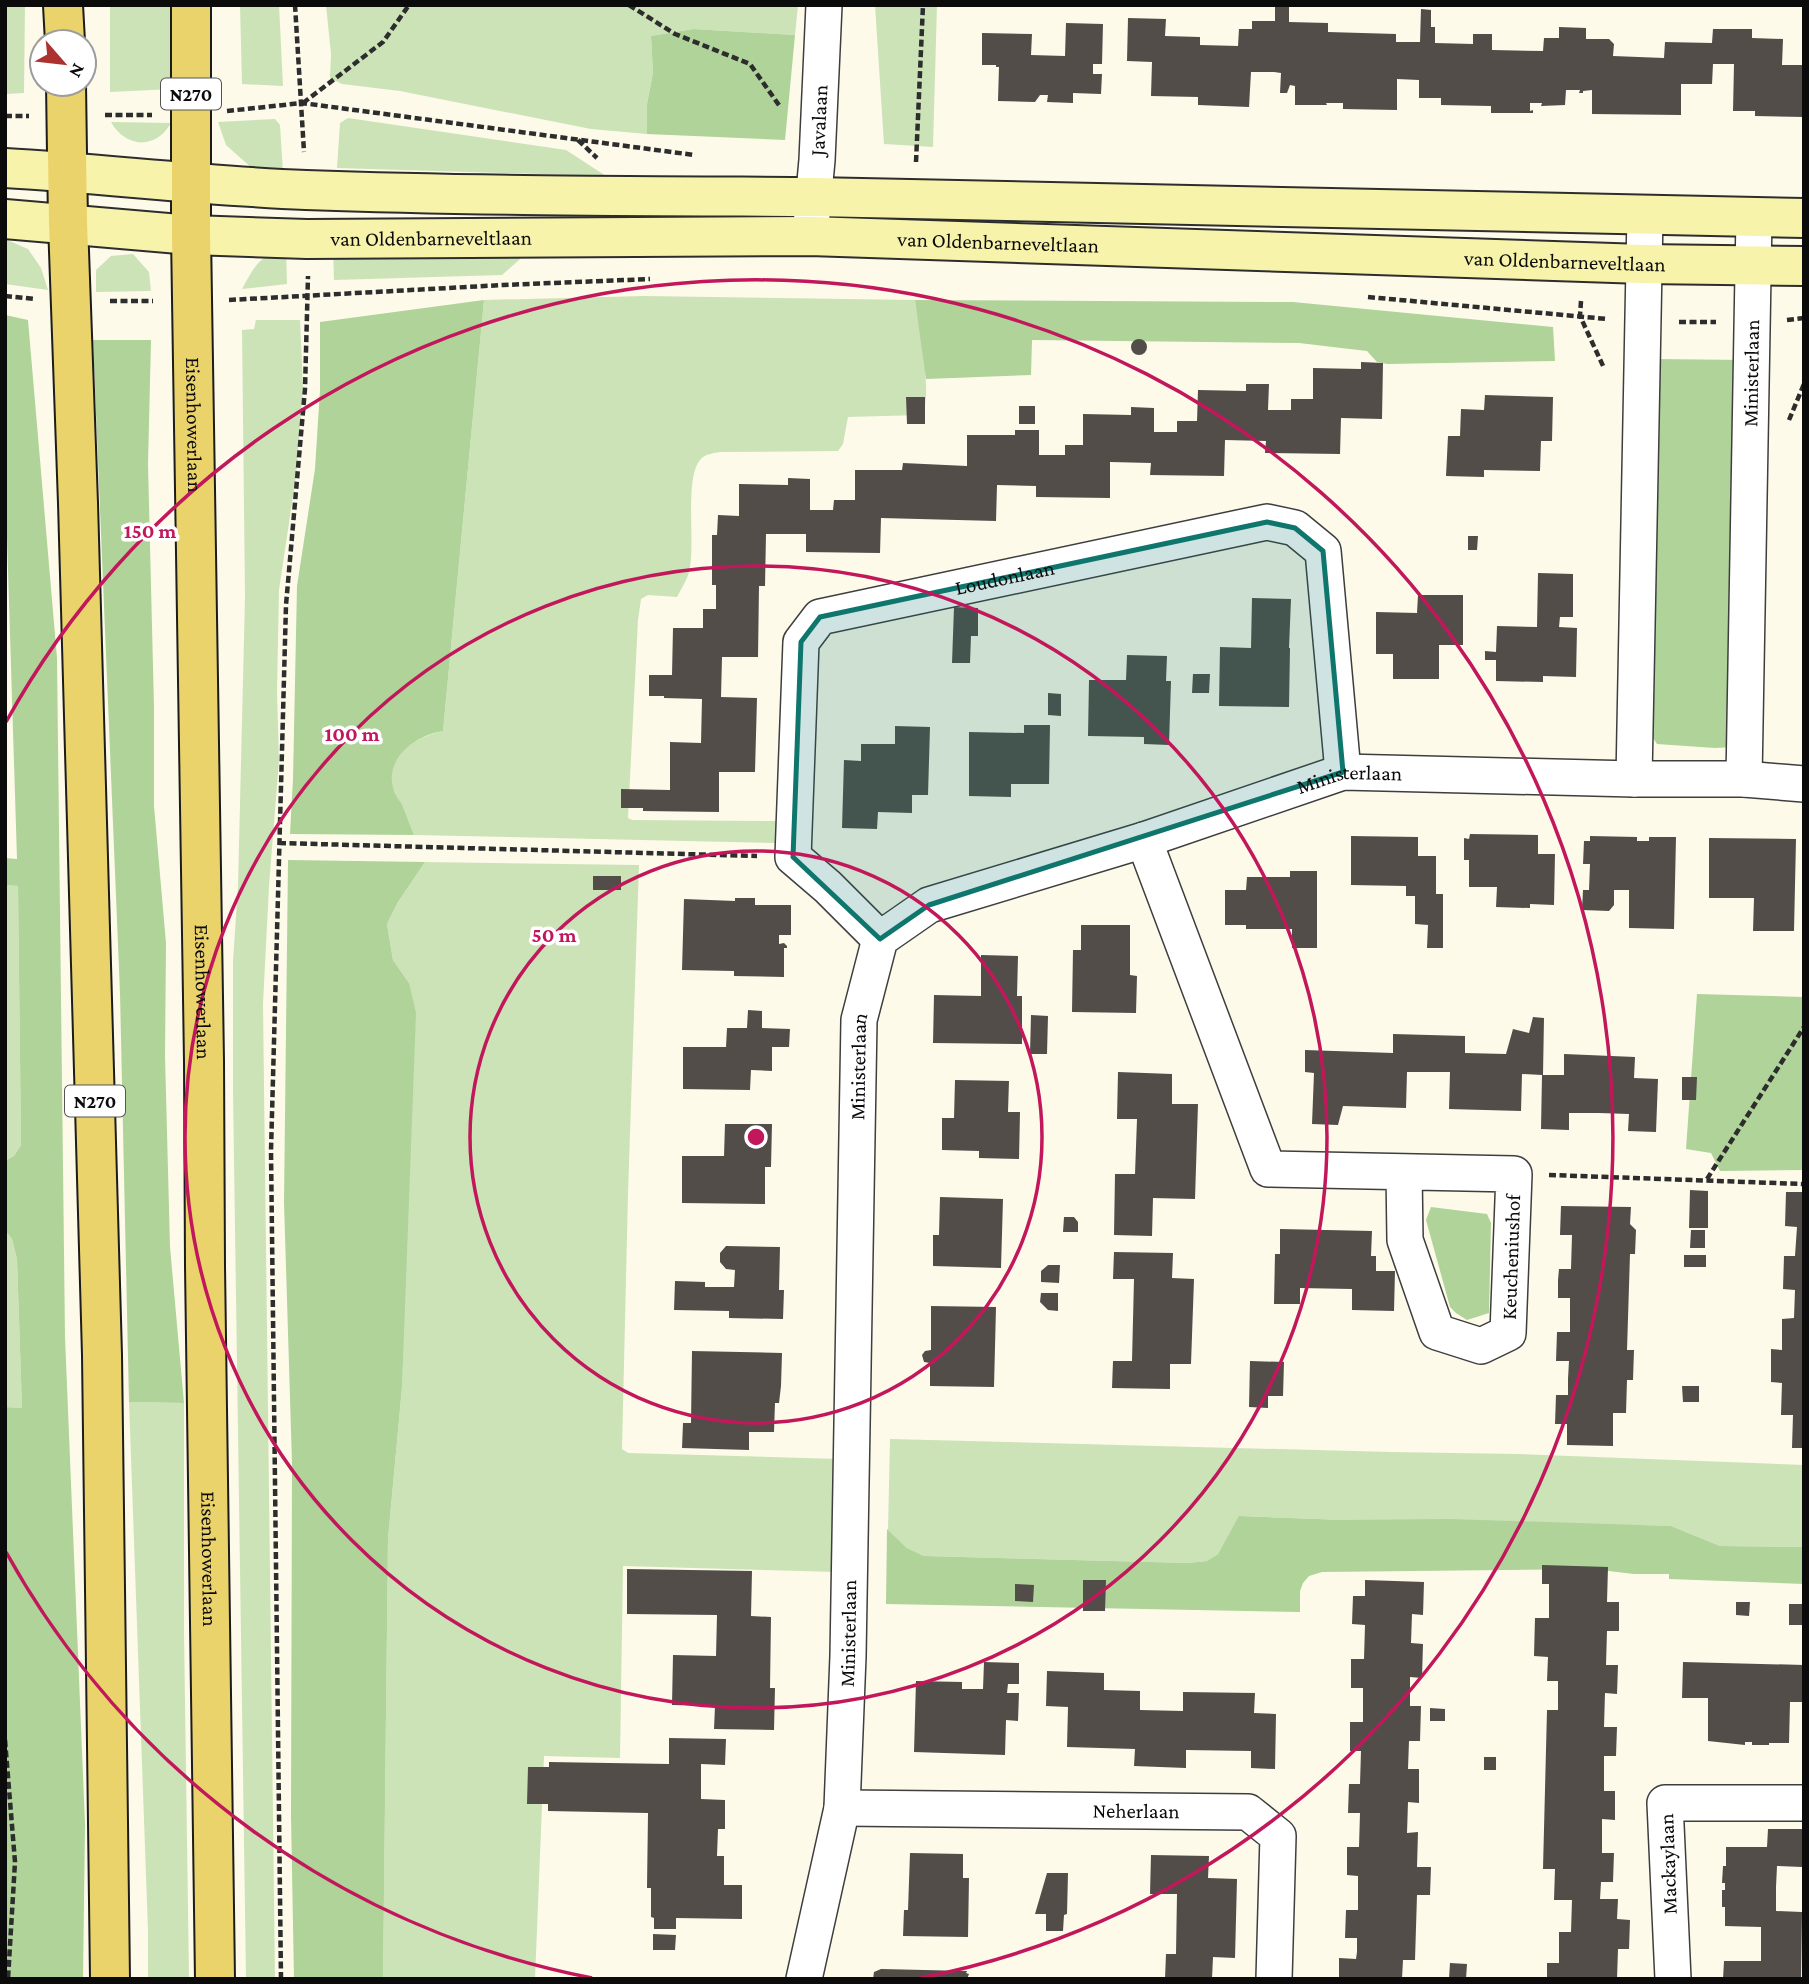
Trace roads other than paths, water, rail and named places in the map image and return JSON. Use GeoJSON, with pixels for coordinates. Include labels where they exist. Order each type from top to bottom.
{"type":"FeatureCollection","features":[{"type":"Feature","properties":{"kind":"main road"},"geometry":{"type":"LineString","coordinates":[[63,5],[64,28]]}},
{"type":"Feature","properties":{"kind":"main road","name":"Eisenhowerlaan"},"geometry":{"type":"LineString","coordinates":[[191,5],[191,235],[215,1979]]}},
{"type":"Feature","properties":{"kind":"main road","name":"N270"},"geometry":{"type":"LineString","coordinates":[[66,98],[102,1355],[110,1979]]}},
{"type":"Feature","properties":{"kind":"main road","name":"van Oldenbarneveltlaan"},"geometry":{"type":"LineString","coordinates":[[5,169],[306,190],[684,197],[815,178],[1645,215],[1804,218]]}},
{"type":"Feature","properties":{"kind":"main road","name":"van Oldenbarneveltlaan"},"geometry":{"type":"LineString","coordinates":[[5,219],[191,235],[307,239],[810,236],[1643,264],[1804,266]]}},
{"type":"Feature","properties":{"kind":"street","name":"Javalaan"},"geometry":{"type":"LineString","coordinates":[[810,236],[824,5]]}},
{"type":"Feature","properties":{"kind":"street"},"geometry":{"type":"LineString","coordinates":[[1634,779],[1645,215]]}},
{"type":"Feature","properties":{"kind":"street","name":"Ministerlaan"},"geometry":{"type":"LineString","coordinates":[[1744,779],[1754,217]]}},
{"type":"Feature","properties":{"kind":"street","name":"Loudonlaan"},"geometry":{"type":"LineString","coordinates":[[880,939],[793,856],[801,642],[820,617],[1267,522],[1295,528],[1323,551],[1343,772]]}},
{"type":"Feature","properties":{"kind":"street","name":"Ministerlaan"},"geometry":{"type":"LineString","coordinates":[[804,1979],[842,1808],[848,1656],[859,1020],[880,939],[929,905],[1144,840],[1343,772],[1744,779],[1804,784]]}},
{"type":"Feature","properties":{"kind":"street","name":"Keucheniushof"},"geometry":{"type":"LineString","coordinates":[[1144,840],[1268,1169],[1514,1174],[1508,1333],[1480,1346],[1437,1332],[1405,1240],[1404,1172]]}},
{"type":"Feature","properties":{"kind":"street","name":"Mackaylaan"},"geometry":{"type":"LineString","coordinates":[[1673,1979],[1665,1803],[1804,1803]]}},
{"type":"Feature","properties":{"kind":"street","name":"Neherlaan"},"geometry":{"type":"LineString","coordinates":[[842,1808],[1248,1812],[1278,1836],[1274,1979]]}}]}
